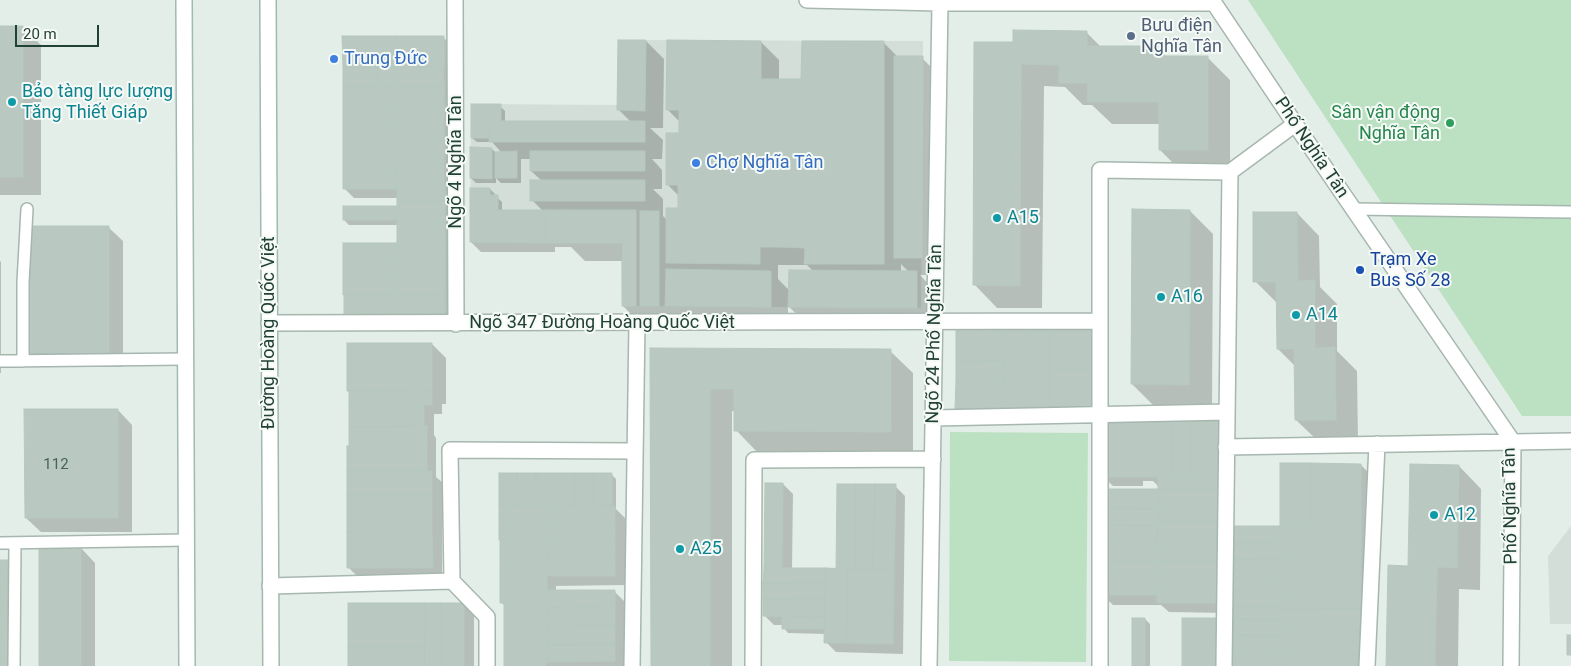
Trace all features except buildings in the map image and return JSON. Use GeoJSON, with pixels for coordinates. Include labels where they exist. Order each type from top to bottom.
{"type":"FeatureCollection","features":[{"type":"Feature","properties":{"kind":"street"},"geometry":{"type":"LineString","coordinates":[[184,0],[187,666]]}},
{"type":"Feature","properties":{"kind":"street","name":"Đường Hoàng Quốc Việt"},"geometry":{"type":"LineString","coordinates":[[268,0],[271,666]]}},
{"type":"Feature","properties":{"kind":"street","name":"Ngõ 4 Nghĩa Tân"},"geometry":{"type":"LineString","coordinates":[[455,0],[456,324]]}},
{"type":"Feature","properties":{"kind":"street","name":"Phố Nghĩa Tân"},"geometry":{"type":"LineString","coordinates":[[807,0],[940,2],[1148,1],[1214,3],[1513,442],[1511,666]]}},
{"type":"Feature","properties":{"kind":"street","name":"Ngõ 24 Phố Nghĩa Tân"},"geometry":{"type":"LineString","coordinates":[[929,666],[940,2]]}},
{"type":"Feature","properties":{"kind":"street"},"geometry":{"type":"LineString","coordinates":[[1100,666],[1100,170],[1230,172],[1295,124]]}},
{"type":"Feature","properties":{"kind":"street"},"geometry":{"type":"LineString","coordinates":[[1224,666],[1230,172]]}},
{"type":"Feature","properties":{"kind":"street","name":"Ngõ 347 Đường Hoàng Quốc Việt"},"geometry":{"type":"LineString","coordinates":[[269,323],[1100,321]]}},
{"type":"Feature","properties":{"kind":"street"},"geometry":{"type":"LineString","coordinates":[[632,666],[636,322]]}},
{"type":"Feature","properties":{"kind":"street"},"geometry":{"type":"LineString","coordinates":[[933,418],[1227,412]]}},
{"type":"Feature","properties":{"kind":"street"},"geometry":{"type":"LineString","coordinates":[[1226,447],[1571,441]]}},
{"type":"Feature","properties":{"kind":"street"},"geometry":{"type":"LineString","coordinates":[[1367,666],[1377,444]]}},
{"type":"Feature","properties":{"kind":"street"},"geometry":{"type":"LineString","coordinates":[[486,666],[486,617],[452,581],[450,450],[635,451]]}},
{"type":"Feature","properties":{"kind":"street"},"geometry":{"type":"LineString","coordinates":[[754,666],[754,460],[933,459]]}},
{"type":"Feature","properties":{"kind":"street"},"geometry":{"type":"LineString","coordinates":[[270,586],[452,581]]}},
{"type":"Feature","properties":{"kind":"lane"},"geometry":{"type":"LineString","coordinates":[[24,361],[24,282],[27,209]]}},
{"type":"Feature","properties":{"kind":"lane"},"geometry":{"type":"LineString","coordinates":[[1353,209],[1571,212]]}},
{"type":"Feature","properties":{"kind":"lane"},"geometry":{"type":"LineString","coordinates":[[0,361],[186,359]]}},
{"type":"Feature","properties":{"kind":"lane"},"geometry":{"type":"LineString","coordinates":[[0,543],[186,540]]}},
{"type":"Feature","properties":{"kind":"lane"},"geometry":{"type":"LineString","coordinates":[[14,666],[15,543]]}},
{"type":"Feature","properties":{"kind":"shaded area","name":"Chợ Nghĩa Tân"},"geometry":{"type":"Polygon","coordinates":[[[618,40],[923,41],[921,308],[622,306],[621,243],[470,242],[471,104],[617,105],[618,40]]]}},
{"type":"Feature","properties":{"kind":"shaded area"},"geometry":{"type":"Polygon","coordinates":[[[1571,526],[1571,624],[1550,624],[1548,556],[1571,526]]]}},
{"type":"Feature","properties":{"kind":"green space","name":"Sân vận động Nghĩa Tân"},"geometry":{"type":"Polygon","coordinates":[[[1248,0],[1571,0],[1571,416],[1522,416],[1248,0]]]}},
{"type":"Feature","properties":{"kind":"green space"},"geometry":{"type":"Polygon","coordinates":[[[950,432],[1088,433],[1086,662],[949,661],[950,432]]]}},
{"type":"Feature","properties":{"kind":"place","name":"Bưu điện Nghĩa Tân"},"geometry":{"type":"Point","coordinates":[1131,36]}},
{"type":"Feature","properties":{"kind":"place","name":"Trung Đức"},"geometry":{"type":"Point","coordinates":[334,59]}},
{"type":"Feature","properties":{"kind":"place","name":"Bảo tàng lực lượng Tăng Thiết Giáp"},"geometry":{"type":"Point","coordinates":[12,102]}},
{"type":"Feature","properties":{"kind":"place","name":"Sân vận động Nghĩa Tân"},"geometry":{"type":"Point","coordinates":[1450,123]}},
{"type":"Feature","properties":{"kind":"place","name":"Chợ Nghĩa Tân"},"geometry":{"type":"Point","coordinates":[696,163]}},
{"type":"Feature","properties":{"kind":"place","name":"A15"},"geometry":{"type":"Point","coordinates":[997,218]}},
{"type":"Feature","properties":{"kind":"place","name":"Trạm Xe Bus Số 28"},"geometry":{"type":"Point","coordinates":[1360,270]}},
{"type":"Feature","properties":{"kind":"place","name":"A16"},"geometry":{"type":"Point","coordinates":[1161,297]}},
{"type":"Feature","properties":{"kind":"place","name":"A14"},"geometry":{"type":"Point","coordinates":[1296,315]}},
{"type":"Feature","properties":{"kind":"place","name":"A12"},"geometry":{"type":"Point","coordinates":[1434,515]}},
{"type":"Feature","properties":{"kind":"place","name":"A25"},"geometry":{"type":"Point","coordinates":[680,549]}}]}
